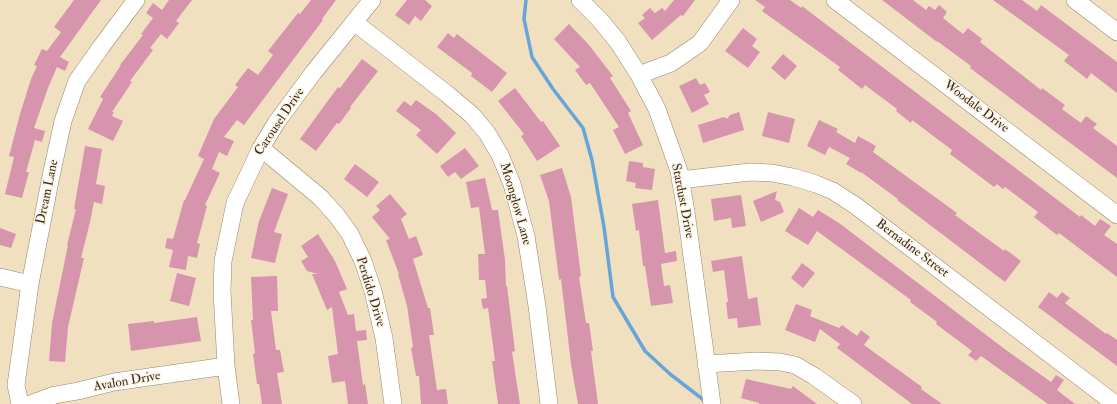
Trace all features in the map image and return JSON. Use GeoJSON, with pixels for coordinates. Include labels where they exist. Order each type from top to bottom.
{"type":"FeatureCollection","features":[{"type":"Feature","properties":{"kind":"street","name":"Dream Lane"},"geometry":{"type":"LineString","coordinates":[[20,404],[16,385],[30,284],[62,128],[77,81],[136,0]]}},
{"type":"Feature","properties":{"kind":"street","name":"Carousel Drive"},"geometry":{"type":"LineString","coordinates":[[231,404],[226,366],[222,291],[223,261],[236,203],[261,148],[276,123],[313,73],[372,0]]}},
{"type":"Feature","properties":{"kind":"street","name":"Stardust Drive"},"geometry":{"type":"LineString","coordinates":[[580,0],[600,20],[618,42],[638,74],[657,109],[679,171],[712,404]]}},
{"type":"Feature","properties":{"kind":"street"},"geometry":{"type":"LineString","coordinates":[[638,74],[670,63],[700,43],[731,0]]}},
{"type":"Feature","properties":{"kind":"street","name":"Woodale Drive"},"geometry":{"type":"LineString","coordinates":[[835,0],[1117,214]]}},
{"type":"Feature","properties":{"kind":"street"},"geometry":{"type":"LineString","coordinates":[[1075,0],[1117,32]]}},
{"type":"Feature","properties":{"kind":"street","name":"Moonglow Lane"},"geometry":{"type":"LineString","coordinates":[[354,22],[472,115],[487,133],[500,155],[512,184],[526,236],[537,306],[548,404]]}},
{"type":"Feature","properties":{"kind":"street","name":"Perdido Drive"},"geometry":{"type":"LineString","coordinates":[[261,148],[321,198],[338,216],[350,234],[363,261],[373,291],[384,338],[393,404]]}},
{"type":"Feature","properties":{"kind":"street","name":"Bernadine Street"},"geometry":{"type":"LineString","coordinates":[[680,180],[750,172],[772,173],[794,177],[833,191],[856,206],[1114,404]]}},
{"type":"Feature","properties":{"kind":"street"},"geometry":{"type":"LineString","coordinates":[[0,277],[30,284]]}},
{"type":"Feature","properties":{"kind":"street"},"geometry":{"type":"LineString","coordinates":[[706,364],[757,361],[780,362],[795,365],[814,376],[853,404]]}},
{"type":"Feature","properties":{"kind":"street","name":"Avalon Drive"},"geometry":{"type":"LineString","coordinates":[[30,404],[55,395],[78,392],[114,382],[226,366]]}},
{"type":"Feature","properties":{"kind":"building"},"geometry":{"type":"Polygon","coordinates":[[[74,0],[101,0],[60,57],[69,62],[65,71],[57,67],[34,128],[45,131],[42,142],[35,140],[26,172],[29,172],[22,198],[5,194],[14,157],[9,156],[20,114],[31,79],[37,66],[34,65],[42,49],[47,51],[61,32],[54,27],[74,0]]]}},
{"type":"Feature","properties":{"kind":"building"},"geometry":{"type":"Polygon","coordinates":[[[169,0],[192,0],[176,21],[179,23],[167,39],[161,34],[150,48],[153,50],[130,81],[132,82],[112,112],[114,112],[112,116],[123,121],[113,141],[88,129],[103,99],[100,97],[120,65],[143,35],[141,34],[153,18],[146,13],[153,3],[162,10],[169,0]]]}},
{"type":"Feature","properties":{"kind":"building"},"geometry":{"type":"Polygon","coordinates":[[[311,0],[336,0],[322,19],[323,20],[244,125],[237,120],[224,137],[234,141],[227,156],[219,152],[212,169],[220,173],[205,205],[207,206],[197,243],[200,244],[197,258],[188,256],[186,270],[169,267],[173,250],[165,248],[167,238],[173,239],[184,200],[204,159],[198,156],[214,119],[238,87],[235,85],[248,68],[258,75],[273,55],[268,51],[298,13],[300,14],[311,0]]]}},
{"type":"Feature","properties":{"kind":"building"},"geometry":{"type":"Polygon","coordinates":[[[407,0],[425,0],[432,6],[421,21],[415,16],[409,25],[395,15],[407,0]]]}},
{"type":"Feature","properties":{"kind":"building"},"geometry":{"type":"Polygon","coordinates":[[[674,0],[695,0],[683,16],[681,15],[652,40],[638,23],[645,18],[642,15],[650,8],[655,13],[662,8],[665,11],[674,0]]]}},
{"type":"Feature","properties":{"kind":"building"},"geometry":{"type":"Polygon","coordinates":[[[755,0],[790,0],[801,8],[802,6],[1080,217],[1081,215],[1095,226],[1100,219],[1111,226],[1104,235],[1117,244],[1117,277],[1059,233],[1057,235],[1034,217],[1038,212],[1005,187],[1003,189],[997,184],[994,187],[950,154],[952,150],[912,120],[911,123],[896,111],[897,109],[865,85],[862,89],[838,70],[840,67],[762,11],[765,7],[755,0]]]}},
{"type":"Feature","properties":{"kind":"building"},"geometry":{"type":"Polygon","coordinates":[[[882,0],[913,0],[926,10],[929,6],[935,10],[939,5],[947,12],[943,18],[963,34],[968,28],[982,39],[980,42],[1041,90],[1042,88],[1065,105],[1062,109],[1081,123],[1086,116],[1097,124],[1093,128],[1117,146],[1117,178],[970,68],[971,66],[882,0]]]}},
{"type":"Feature","properties":{"kind":"building"},"geometry":{"type":"Polygon","coordinates":[[[993,0],[1022,0],[1037,11],[1041,5],[1117,62],[1117,93],[1091,73],[1087,79],[1064,61],[1069,55],[993,0]]]}},
{"type":"Feature","properties":{"kind":"building"},"geometry":{"type":"Polygon","coordinates":[[[569,24],[589,45],[613,76],[610,78],[631,111],[628,113],[643,145],[625,154],[613,130],[619,127],[590,83],[586,85],[575,70],[580,67],[554,39],[569,24]]]}},
{"type":"Feature","properties":{"kind":"building"},"geometry":{"type":"Polygon","coordinates":[[[743,28],[757,39],[752,46],[760,52],[748,68],[725,51],[743,28]]]}},
{"type":"Feature","properties":{"kind":"building"},"geometry":{"type":"Polygon","coordinates":[[[448,33],[454,38],[457,34],[507,73],[492,92],[471,76],[472,73],[437,47],[448,33]]]}},
{"type":"Feature","properties":{"kind":"building"},"geometry":{"type":"Polygon","coordinates":[[[783,54],[797,66],[785,80],[771,68],[783,54]]]}},
{"type":"Feature","properties":{"kind":"building"},"geometry":{"type":"Polygon","coordinates":[[[362,59],[378,71],[350,107],[351,108],[339,124],[337,123],[316,151],[300,139],[338,87],[340,88],[362,59]]]}},
{"type":"Feature","properties":{"kind":"building"},"geometry":{"type":"Polygon","coordinates":[[[696,78],[700,85],[705,83],[710,92],[704,95],[709,104],[692,113],[679,86],[696,78]]]}},
{"type":"Feature","properties":{"kind":"building"},"geometry":{"type":"Polygon","coordinates":[[[515,88],[541,122],[543,121],[560,146],[537,161],[521,136],[524,134],[498,101],[515,88]]]}},
{"type":"Feature","properties":{"kind":"building"},"geometry":{"type":"Polygon","coordinates":[[[416,100],[436,114],[456,133],[437,154],[416,135],[421,130],[396,111],[404,101],[411,106],[416,100]]]}},
{"type":"Feature","properties":{"kind":"building"},"geometry":{"type":"Polygon","coordinates":[[[739,112],[744,130],[703,143],[698,125],[724,117],[727,119],[730,115],[739,112]]]}},
{"type":"Feature","properties":{"kind":"building"},"geometry":{"type":"Polygon","coordinates":[[[768,112],[795,119],[789,143],[762,136],[768,112]]]}},
{"type":"Feature","properties":{"kind":"building"},"geometry":{"type":"Polygon","coordinates":[[[819,120],[838,129],[836,132],[855,143],[858,136],[876,146],[873,152],[957,213],[955,215],[1004,251],[1005,249],[1021,261],[1005,282],[897,200],[898,199],[861,172],[846,164],[850,158],[829,147],[825,155],[807,146],[819,120]]]}},
{"type":"Feature","properties":{"kind":"building"},"geometry":{"type":"Polygon","coordinates":[[[85,146],[102,149],[96,184],[105,186],[102,204],[94,202],[81,258],[84,258],[68,327],[65,362],[49,361],[52,323],[67,245],[76,209],[74,209],[85,146]]]}},
{"type":"Feature","properties":{"kind":"building"},"geometry":{"type":"Polygon","coordinates":[[[465,148],[479,166],[461,179],[455,172],[448,177],[440,166],[465,148]]]}},
{"type":"Feature","properties":{"kind":"building"},"geometry":{"type":"Polygon","coordinates":[[[629,161],[643,163],[643,167],[655,169],[652,190],[635,188],[636,183],[626,181],[629,161]]]}},
{"type":"Feature","properties":{"kind":"building"},"geometry":{"type":"Polygon","coordinates":[[[355,164],[379,182],[367,197],[344,179],[355,164]]]}},
{"type":"Feature","properties":{"kind":"building"},"geometry":{"type":"Polygon","coordinates":[[[562,168],[571,197],[581,276],[579,277],[586,323],[589,323],[598,404],[578,404],[571,364],[561,279],[559,280],[549,201],[540,175],[562,168]]]}},
{"type":"Feature","properties":{"kind":"building"},"geometry":{"type":"Polygon","coordinates":[[[485,178],[492,210],[498,210],[515,351],[512,352],[520,404],[498,404],[492,361],[495,361],[488,308],[483,309],[481,299],[487,298],[485,280],[479,280],[478,254],[485,254],[479,207],[471,208],[466,182],[485,178]]]}},
{"type":"Feature","properties":{"kind":"building"},"geometry":{"type":"Polygon","coordinates":[[[272,188],[288,194],[274,232],[282,234],[275,263],[251,258],[259,221],[272,188]]]}},
{"type":"Feature","properties":{"kind":"building"},"geometry":{"type":"Polygon","coordinates":[[[777,191],[775,200],[780,202],[784,212],[761,222],[753,201],[777,191]]]}},
{"type":"Feature","properties":{"kind":"building"},"geometry":{"type":"Polygon","coordinates":[[[390,194],[407,214],[401,219],[409,239],[416,236],[423,255],[413,259],[428,308],[430,308],[434,335],[429,335],[437,390],[446,389],[448,404],[421,404],[419,376],[416,376],[411,348],[413,347],[407,306],[399,274],[386,240],[390,239],[372,217],[380,210],[376,206],[390,194]]]}},
{"type":"Feature","properties":{"kind":"building"},"geometry":{"type":"Polygon","coordinates":[[[741,195],[746,226],[732,228],[731,218],[714,221],[711,199],[741,195]]]}},
{"type":"Feature","properties":{"kind":"building"},"geometry":{"type":"Polygon","coordinates":[[[658,200],[665,253],[676,251],[677,261],[661,264],[664,286],[670,285],[673,303],[651,306],[645,266],[643,266],[639,230],[636,231],[632,204],[658,200]]]}},
{"type":"Feature","properties":{"kind":"building"},"geometry":{"type":"Polygon","coordinates":[[[799,208],[813,217],[818,210],[839,223],[1006,350],[1051,382],[1056,375],[1064,380],[1057,390],[1075,404],[1048,404],[981,356],[976,361],[968,355],[972,351],[936,324],[937,322],[910,302],[911,300],[817,231],[808,245],[785,231],[799,208]]]}},
{"type":"Feature","properties":{"kind":"building"},"geometry":{"type":"Polygon","coordinates":[[[0,228],[16,234],[11,248],[0,245],[0,228]]]}},
{"type":"Feature","properties":{"kind":"building"},"geometry":{"type":"Polygon","coordinates":[[[318,234],[335,261],[347,289],[339,292],[348,315],[354,314],[356,331],[366,330],[367,340],[357,341],[363,385],[365,384],[368,404],[348,404],[345,381],[332,383],[328,356],[338,354],[332,307],[327,310],[312,274],[318,274],[307,271],[301,261],[308,257],[301,246],[318,234]]]}},
{"type":"Feature","properties":{"kind":"building"},"geometry":{"type":"Polygon","coordinates":[[[742,256],[748,299],[757,297],[761,325],[738,328],[737,318],[728,319],[726,302],[728,302],[724,270],[713,272],[711,261],[742,256]]]}},
{"type":"Feature","properties":{"kind":"building"},"geometry":{"type":"Polygon","coordinates":[[[802,263],[815,273],[803,288],[791,278],[802,263]]]}},
{"type":"Feature","properties":{"kind":"building"},"geometry":{"type":"Polygon","coordinates":[[[177,273],[196,278],[189,306],[170,301],[177,273]]]}},
{"type":"Feature","properties":{"kind":"building"},"geometry":{"type":"Polygon","coordinates":[[[277,276],[278,311],[271,311],[276,350],[280,350],[284,372],[277,373],[282,404],[262,404],[259,384],[257,384],[253,354],[255,353],[251,320],[253,320],[251,277],[277,276]]]}},
{"type":"Feature","properties":{"kind":"building"},"geometry":{"type":"Polygon","coordinates":[[[1049,292],[1057,298],[1062,292],[1070,298],[1065,303],[1106,334],[1107,333],[1117,340],[1117,366],[1038,307],[1049,292]]]}},
{"type":"Feature","properties":{"kind":"building"},"geometry":{"type":"Polygon","coordinates":[[[796,304],[812,310],[810,316],[839,328],[842,325],[857,336],[861,330],[870,337],[864,345],[922,387],[921,389],[942,404],[912,404],[837,348],[840,344],[820,329],[815,342],[785,330],[796,304]]]}},
{"type":"Feature","properties":{"kind":"building"},"geometry":{"type":"Polygon","coordinates":[[[197,317],[201,341],[131,351],[128,324],[154,321],[154,323],[197,317]]]}},
{"type":"Feature","properties":{"kind":"building"},"geometry":{"type":"Polygon","coordinates":[[[746,379],[791,389],[793,386],[817,404],[759,404],[741,398],[746,379]]]}},
{"type":"Feature","properties":{"kind":"waterway"},"geometry":{"type":"LineString","coordinates":[[526,0],[524,19],[532,57],[553,89],[583,128],[592,160],[604,227],[613,297],[645,351],[670,374],[705,401]]}}]}
